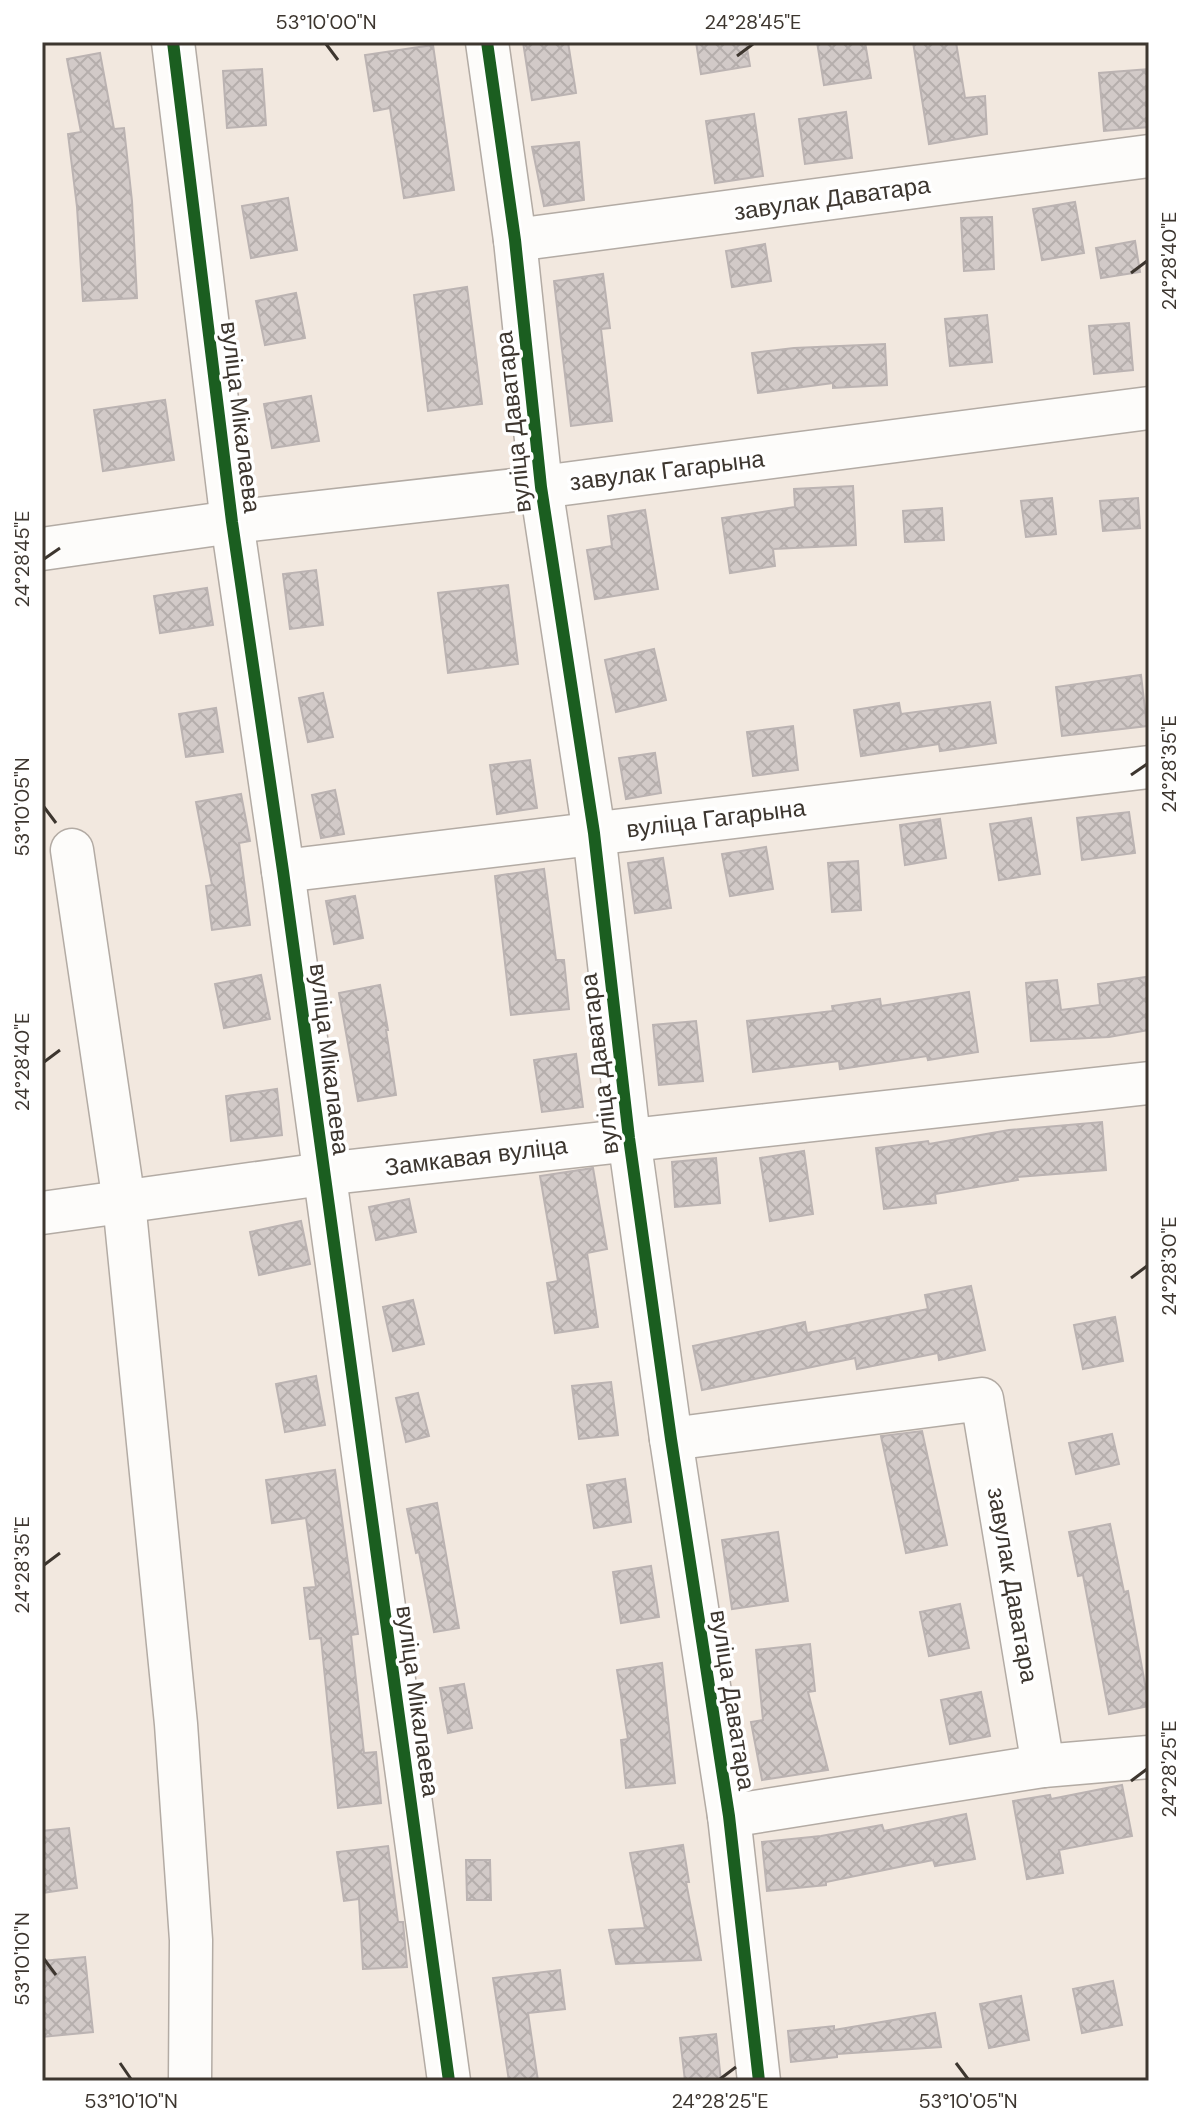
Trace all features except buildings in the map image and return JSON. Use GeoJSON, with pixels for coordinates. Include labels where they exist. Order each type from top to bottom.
{"type":"FeatureCollection","features":[{"type":"Feature","properties":{"kind":"street","name":"вуліца Мікалаева"},"geometry":{"type":"LineString","coordinates":[[173,42],[232,522],[449,2081]]}},
{"type":"Feature","properties":{"kind":"street","name":"вуліца Даватара"},"geometry":{"type":"LineString","coordinates":[[487,42],[515,240],[541,487],[594,833],[629,1138],[671,1439],[729,1816],[759,2081]]}},
{"type":"Feature","properties":{"kind":"street","name":"завулак Даватара"},"geometry":{"type":"LineString","coordinates":[[515,240],[1149,156]]}},
{"type":"Feature","properties":{"kind":"street","name":"завулак Гагарына"},"geometry":{"type":"LineString","coordinates":[[42,549],[232,522],[541,487],[1149,408]]}},
{"type":"Feature","properties":{"kind":"street","name":"вуліца Гагарына"},"geometry":{"type":"LineString","coordinates":[[283,871],[1149,767]]}},
{"type":"Feature","properties":{"kind":"street"},"geometry":{"type":"LineString","coordinates":[[72,850],[124,1202],[176,1724],[191,1940],[190,2081]]}},
{"type":"Feature","properties":{"kind":"street","name":"Замкавая вуліца"},"geometry":{"type":"LineString","coordinates":[[42,1213],[323,1174],[629,1138],[1149,1083]]}},
{"type":"Feature","properties":{"kind":"street","name":"завулак Даватара"},"geometry":{"type":"LineString","coordinates":[[671,1439],[982,1399],[1043,1766]]}},
{"type":"Feature","properties":{"kind":"street"},"geometry":{"type":"LineString","coordinates":[[729,1816],[1043,1766],[1149,1757]]}},
{"type":"Feature","properties":{"kind":"cycle path"},"geometry":{"type":"LineString","coordinates":[[173,42],[232,522],[449,2081]]}},
{"type":"Feature","properties":{"kind":"cycle path"},"geometry":{"type":"LineString","coordinates":[[487,42],[515,240],[541,487],[594,833],[629,1138],[671,1439],[729,1816],[759,2081]]}}]}
